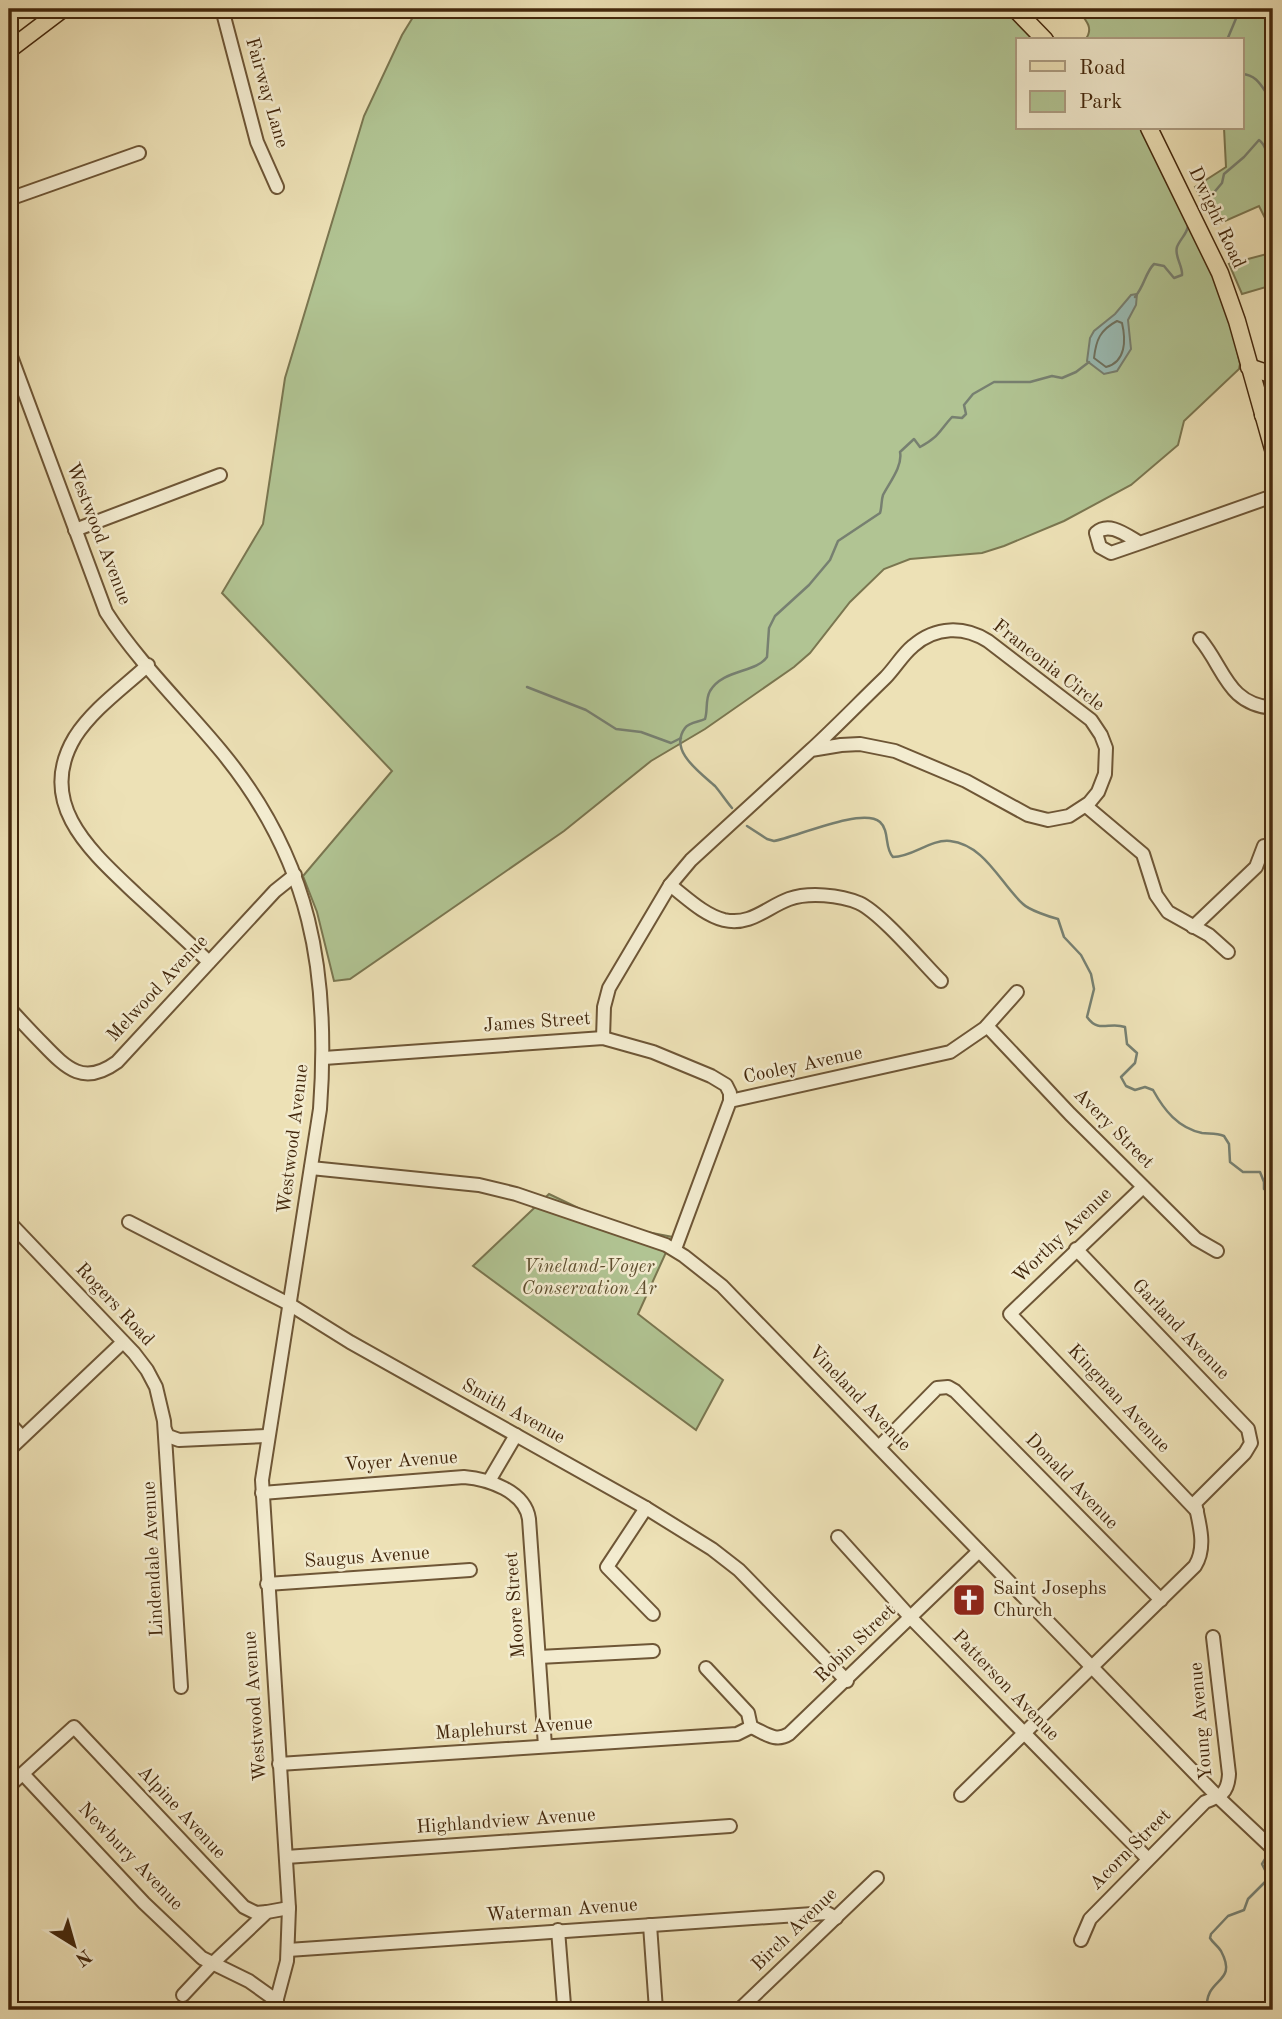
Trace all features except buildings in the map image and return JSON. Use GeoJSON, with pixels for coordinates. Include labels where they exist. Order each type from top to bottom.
{"type":"FeatureCollection","features":[{"type":"Feature","properties":{"kind":"main road"},"geometry":{"type":"LineString","coordinates":[[9,50],[63,9]]}},
{"type":"Feature","properties":{"kind":"main road"},"geometry":{"type":"LineString","coordinates":[[1015,9],[1043,38]]}},
{"type":"Feature","properties":{"kind":"main road","name":"Dwight Road"},"geometry":{"type":"LineString","coordinates":[[1150,130],[1220,273],[1234,312],[1273,449]]}},
{"type":"Feature","properties":{"kind":"main road"},"geometry":{"type":"LineString","coordinates":[[1249,367],[1273,375]]}},
{"type":"Feature","properties":{"kind":"main road"},"geometry":{"type":"LineString","coordinates":[[1263,415],[1267,399],[1273,390]]}},
{"type":"Feature","properties":{"kind":"street","name":"Fairway Lane"},"geometry":{"type":"LineString","coordinates":[[222,9],[257,142],[278,187]]}},
{"type":"Feature","properties":{"kind":"street"},"geometry":{"type":"LineString","coordinates":[[9,199],[138,153]]}},
{"type":"Feature","properties":{"kind":"street","name":"Westwood Avenue"},"geometry":{"type":"LineString","coordinates":[[9,351],[106,612],[148,666],[222,751],[255,795],[278,836],[295,875],[310,925],[319,970],[324,1058],[320,1109],[267,1436],[262,1493],[289,1908],[288,1950],[275,2006]]}},
{"type":"Feature","properties":{"kind":"street"},"geometry":{"type":"LineString","coordinates":[[75,530],[220,475]]}},
{"type":"Feature","properties":{"kind":"street"},"geometry":{"type":"LineString","coordinates":[[1140,542],[1273,496]]}},
{"type":"Feature","properties":{"kind":"street","name":"Franconia Circle"},"geometry":{"type":"LineString","coordinates":[[603,1038],[604,1007],[609,988],[670,885],[691,860],[888,675],[916,643],[943,631],[967,631],[982,637],[1091,720],[1106,748],[1105,774],[1098,792],[1086,806]]}},
{"type":"Feature","properties":{"kind":"street"},"geometry":{"type":"LineString","coordinates":[[1200,639],[1240,697],[1259,706],[1273,708]]}},
{"type":"Feature","properties":{"kind":"street"},"geometry":{"type":"LineString","coordinates":[[148,666],[90,718],[74,740],[64,766],[64,798],[74,827],[90,850],[209,962]]}},
{"type":"Feature","properties":{"kind":"street"},"geometry":{"type":"LineString","coordinates":[[811,750],[860,744],[895,751],[967,781],[1036,817],[1060,819],[1086,806],[1139,850],[1145,858],[1160,902],[1172,915],[1209,935],[1228,953]]}},
{"type":"Feature","properties":{"kind":"street"},"geometry":{"type":"LineString","coordinates":[[1193,927],[1256,867],[1264,846]]}},
{"type":"Feature","properties":{"kind":"street","name":"Melwood Avenue"},"geometry":{"type":"LineString","coordinates":[[9,1008],[61,1063],[77,1073],[97,1073],[117,1062],[275,891],[295,875]]}},
{"type":"Feature","properties":{"kind":"street"},"geometry":{"type":"LineString","coordinates":[[670,885],[707,913],[731,921],[755,918],[794,898],[822,896],[846,899],[863,906],[941,981]]}},
{"type":"Feature","properties":{"kind":"street","name":"Cooley Avenue"},"geometry":{"type":"LineString","coordinates":[[675,1250],[730,1101],[935,1056],[958,1048],[988,1026],[1017,992]]}},
{"type":"Feature","properties":{"kind":"street","name":"Avery Street"},"geometry":{"type":"LineString","coordinates":[[988,1026],[1143,1187],[1196,1239],[1217,1251]]}},
{"type":"Feature","properties":{"kind":"street","name":"James Street"},"geometry":{"type":"LineString","coordinates":[[324,1058],[603,1038],[653,1052],[711,1076],[726,1085],[730,1101]]}},
{"type":"Feature","properties":{"kind":"street","name":"Vineland Avenue"},"geometry":{"type":"LineString","coordinates":[[311,1168],[493,1188],[579,1214],[675,1250],[722,1286],[1219,1798],[1273,1849]]}},
{"type":"Feature","properties":{"kind":"street","name":"Worthy Avenue"},"geometry":{"type":"LineString","coordinates":[[1010,1314],[1143,1187]]}},
{"type":"Feature","properties":{"kind":"street","name":"Rogers Road"},"geometry":{"type":"LineString","coordinates":[[9,1222],[145,1366],[156,1387],[165,1430]]}},
{"type":"Feature","properties":{"kind":"street","name":"Smith Avenue"},"geometry":{"type":"LineString","coordinates":[[129,1222],[289,1304],[350,1342],[646,1508],[718,1553],[739,1570],[847,1681]]}},
{"type":"Feature","properties":{"kind":"street","name":"Garland Avenue"},"geometry":{"type":"LineString","coordinates":[[1076,1249],[1248,1429],[1252,1441],[1245,1454],[1198,1499],[1195,1503],[1197,1511]]}},
{"type":"Feature","properties":{"kind":"street","name":"Kingman Avenue"},"geometry":{"type":"LineString","coordinates":[[1010,1314],[1197,1511]]}},
{"type":"Feature","properties":{"kind":"street"},"geometry":{"type":"LineString","coordinates":[[9,1450],[123,1342]]}},
{"type":"Feature","properties":{"kind":"street","name":"Donald Avenue"},"geometry":{"type":"LineString","coordinates":[[879,1447],[932,1391],[941,1387],[955,1391],[1161,1600]]}},
{"type":"Feature","properties":{"kind":"street"},"geometry":{"type":"LineString","coordinates":[[9,1423],[22,1437]]}},
{"type":"Feature","properties":{"kind":"street"},"geometry":{"type":"LineString","coordinates":[[165,1430],[168,1436],[179,1440],[267,1436]]}},
{"type":"Feature","properties":{"kind":"street","name":"Lindendale Avenue"},"geometry":{"type":"LineString","coordinates":[[165,1430],[181,1687]]}},
{"type":"Feature","properties":{"kind":"street"},"geometry":{"type":"LineString","coordinates":[[489,1481],[516,1436]]}},
{"type":"Feature","properties":{"kind":"street","name":"Voyer Avenue"},"geometry":{"type":"LineString","coordinates":[[262,1493],[449,1477],[471,1477],[489,1481]]}},
{"type":"Feature","properties":{"kind":"street","name":"Moore Street"},"geometry":{"type":"LineString","coordinates":[[489,1481],[519,1499],[528,1513],[545,1746]]}},
{"type":"Feature","properties":{"kind":"street"},"geometry":{"type":"LineString","coordinates":[[646,1508],[607,1567],[653,1614]]}},
{"type":"Feature","properties":{"kind":"street"},"geometry":{"type":"LineString","coordinates":[[961,1795],[1198,1562],[1201,1542],[1197,1511]]}},
{"type":"Feature","properties":{"kind":"street","name":"Patterson Avenue"},"geometry":{"type":"LineString","coordinates":[[838,1538],[911,1618],[1148,1859]]}},
{"type":"Feature","properties":{"kind":"street","name":"Robin Street"},"geometry":{"type":"LineString","coordinates":[[751,1727],[773,1737],[786,1736],[847,1681],[979,1551]]}},
{"type":"Feature","properties":{"kind":"street","name":"Saugus Avenue"},"geometry":{"type":"LineString","coordinates":[[267,1584],[470,1570]]}},
{"type":"Feature","properties":{"kind":"street","name":"Young Avenue"},"geometry":{"type":"LineString","coordinates":[[1213,1637],[1229,1774],[1227,1788],[1219,1798]]}},
{"type":"Feature","properties":{"kind":"street"},"geometry":{"type":"LineString","coordinates":[[538,1657],[653,1651]]}},
{"type":"Feature","properties":{"kind":"street"},"geometry":{"type":"LineString","coordinates":[[706,1668],[748,1713],[751,1727]]}},
{"type":"Feature","properties":{"kind":"street","name":"Alpine Avenue"},"geometry":{"type":"LineString","coordinates":[[23,1774],[74,1727],[240,1903],[256,1913],[267,1912]]}},
{"type":"Feature","properties":{"kind":"street","name":"Maplehurst Avenue"},"geometry":{"type":"LineString","coordinates":[[279,1764],[737,1734],[751,1727]]}},
{"type":"Feature","properties":{"kind":"street"},"geometry":{"type":"LineString","coordinates":[[9,1786],[23,1774]]}},
{"type":"Feature","properties":{"kind":"street","name":"Newbury Avenue"},"geometry":{"type":"LineString","coordinates":[[23,1774],[144,1903],[202,1958],[249,1981],[275,2006]]}},
{"type":"Feature","properties":{"kind":"street","name":"Acorn Street"},"geometry":{"type":"LineString","coordinates":[[1081,1940],[1090,1919],[1148,1859],[1205,1802],[1219,1798]]}},
{"type":"Feature","properties":{"kind":"street","name":"Highlandview Avenue"},"geometry":{"type":"LineString","coordinates":[[286,1857],[730,1826]]}},
{"type":"Feature","properties":{"kind":"street","name":"Birch Avenue"},"geometry":{"type":"LineString","coordinates":[[739,2010],[877,1878]]}},
{"type":"Feature","properties":{"kind":"street"},"geometry":{"type":"LineString","coordinates":[[183,1995],[267,1912],[289,1908]]}},
{"type":"Feature","properties":{"kind":"street","name":"Waterman Avenue"},"geometry":{"type":"LineString","coordinates":[[288,1950],[828,1912],[836,1918]]}},
{"type":"Feature","properties":{"kind":"street"},"geometry":{"type":"LineString","coordinates":[[650,1925],[656,2010]]}},
{"type":"Feature","properties":{"kind":"street"},"geometry":{"type":"LineString","coordinates":[[558,1930],[564,2005]]}},
{"type":"Feature","properties":{"kind":"green space"},"geometry":{"type":"Polygon","coordinates":[[[418,9],[1006,9],[1034,38],[1016,38],[1016,130],[1142,130],[1228,310],[1240,364],[1239,369],[1184,421],[1178,445],[1131,485],[1064,521],[1004,546],[982,553],[910,559],[884,569],[850,602],[810,653],[794,667],[705,729],[651,761],[564,831],[350,979],[334,981],[317,912],[303,876],[392,771],[222,593],[263,524],[285,378],[364,116],[402,35],[418,9]]]}},
{"type":"Feature","properties":{"kind":"green space"},"geometry":{"type":"Polygon","coordinates":[[[1077,9],[1273,9],[1273,285],[1242,294],[1229,264],[1267,254],[1270,228],[1259,206],[1216,225],[1195,187],[1226,167],[1224,130],[1244,130],[1244,38],[1086,38],[1089,28],[1077,9]]]}},
{"type":"Feature","properties":{"kind":"green space","name":"Vineland-Voyer Conservation Ar"},"geometry":{"type":"Polygon","coordinates":[[[549,1194],[616,1226],[673,1237],[638,1314],[723,1380],[696,1430],[473,1266],[549,1194]]]}},
{"type":"Feature","properties":{"kind":"water"},"geometry":{"type":"Polygon","coordinates":[[[1137,294],[1136,305],[1128,320],[1131,349],[1117,371],[1104,374],[1087,361],[1090,338],[1131,295],[1137,294]]]}},
{"type":"Feature","properties":{"kind":"waterway"},"geometry":{"type":"LineString","coordinates":[[1228,38],[1240,9]]}},
{"type":"Feature","properties":{"kind":"waterway"},"geometry":{"type":"LineString","coordinates":[[1244,74],[1253,77],[1273,101]]}},
{"type":"Feature","properties":{"kind":"waterway"},"geometry":{"type":"LineString","coordinates":[[1206,202],[1222,183],[1224,174],[1259,140],[1273,161]]}},
{"type":"Feature","properties":{"kind":"waterway"},"geometry":{"type":"LineString","coordinates":[[1135,297],[1154,264],[1164,266],[1174,278],[1182,275],[1176,250],[1188,226]]}},
{"type":"Feature","properties":{"kind":"waterway"},"geometry":{"type":"LineString","coordinates":[[732,808],[683,753],[681,737],[685,728],[705,719],[708,694],[716,684],[755,666],[767,657],[769,628],[775,616],[809,585],[830,560],[838,541],[880,513],[883,495],[895,474],[900,452],[914,439],[920,447],[935,437],[952,417],[962,418],[966,414],[964,405],[973,394],[994,382],[1030,382],[1052,376],[1062,378],[1089,362]]}},
{"type":"Feature","properties":{"kind":"waterway"},"geometry":{"type":"LineString","coordinates":[[527,687],[586,710],[616,729],[641,732],[671,743],[681,738]]}},
{"type":"Feature","properties":{"kind":"waterway"},"geometry":{"type":"LineString","coordinates":[[747,826],[774,841],[844,820],[871,818],[883,826],[893,857],[943,841],[962,844],[973,850],[991,866],[1023,904],[1058,919],[1064,937],[1081,955],[1091,974],[1094,989],[1087,1017],[1096,1025],[1125,1027],[1127,1044],[1137,1053],[1135,1063],[1121,1077],[1126,1086],[1135,1090],[1145,1087],[1153,1090],[1167,1111],[1193,1131],[1224,1136],[1229,1144],[1230,1162],[1243,1172],[1260,1172],[1264,1189],[1273,1195]]}},
{"type":"Feature","properties":{"kind":"waterway"},"geometry":{"type":"LineString","coordinates":[[1207,2010],[1210,1991],[1226,1970],[1221,1951],[1210,1938],[1211,1934],[1228,1916],[1244,1910],[1248,1899],[1269,1878],[1262,1864],[1267,1856]]}},
{"type":"Feature","properties":{"kind":"place","name":"Saint Josephs Church"},"geometry":{"type":"Point","coordinates":[969,1600]}}]}
